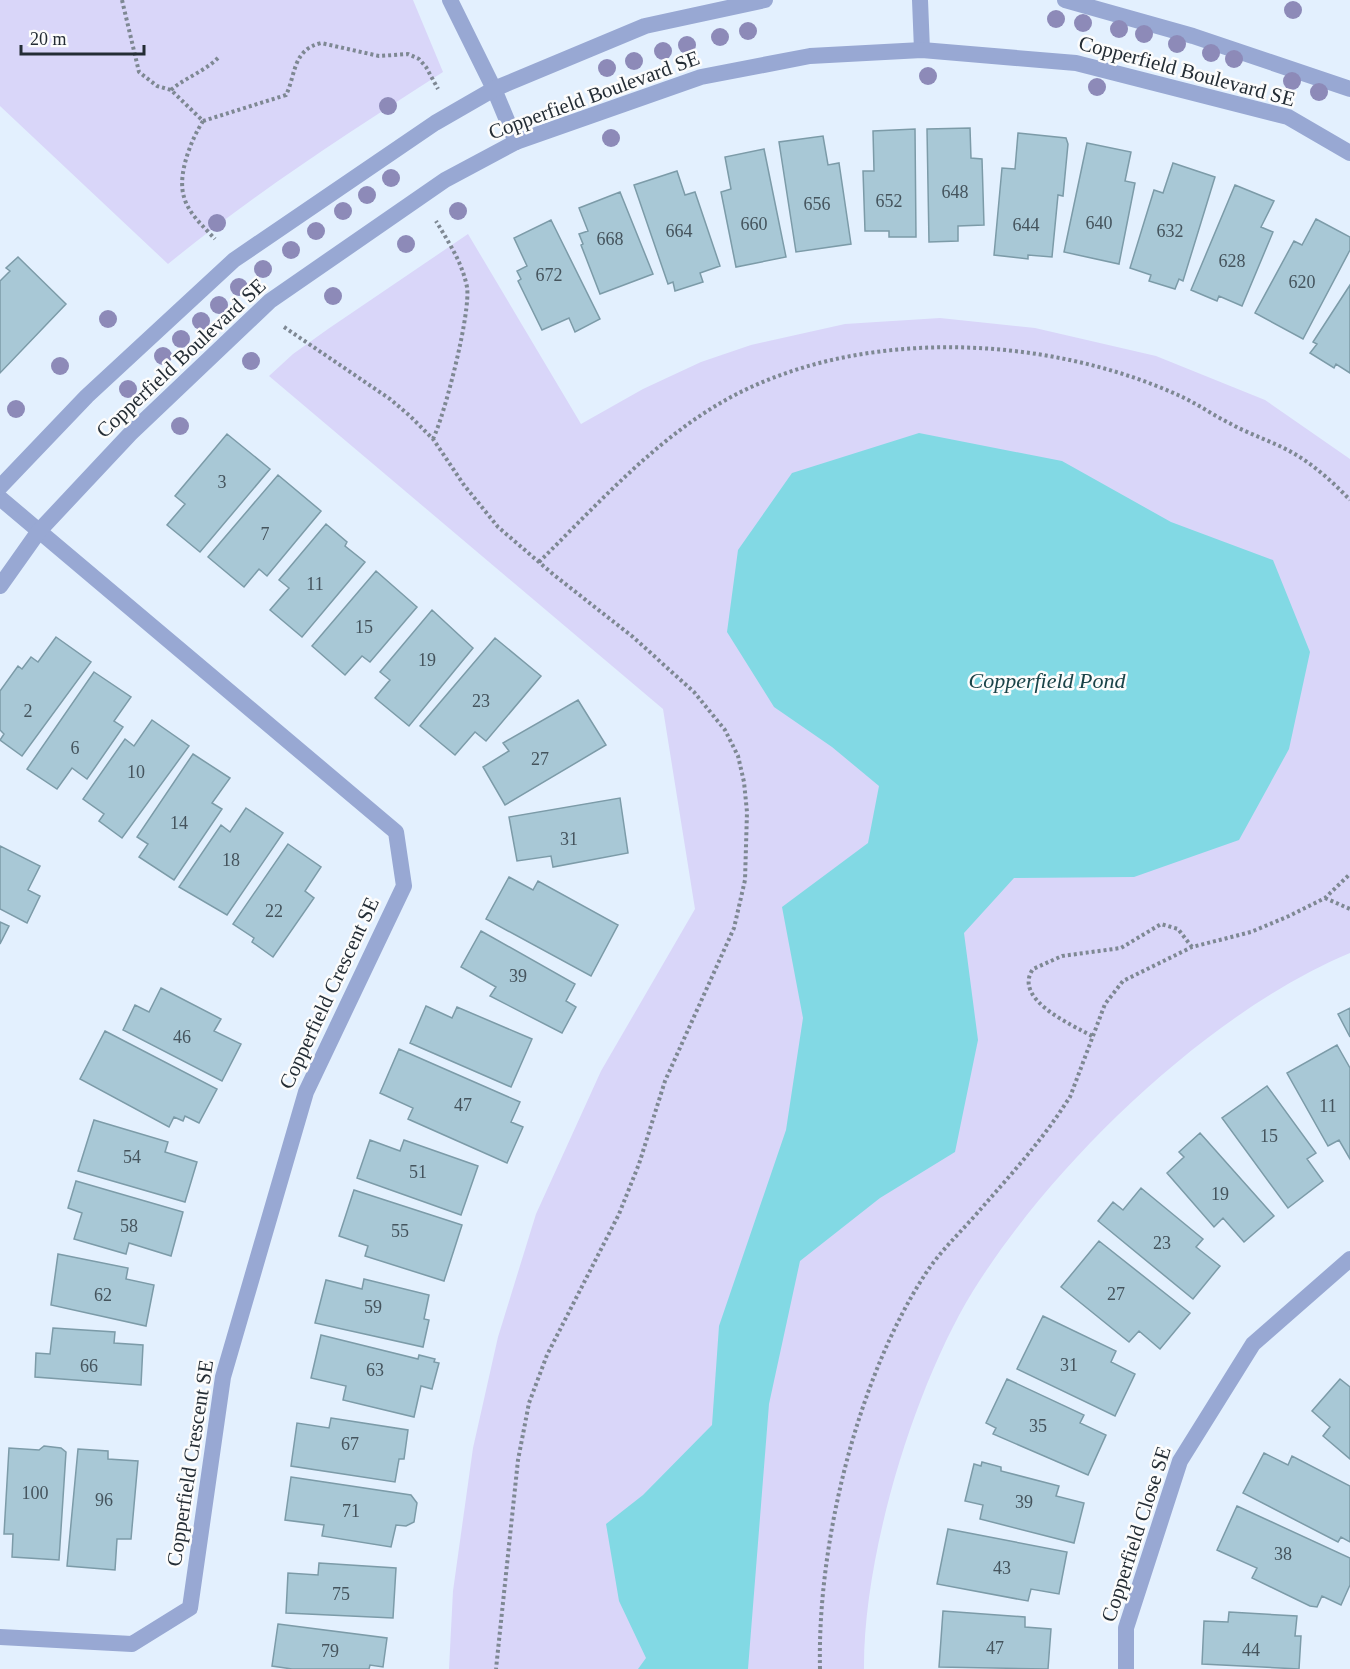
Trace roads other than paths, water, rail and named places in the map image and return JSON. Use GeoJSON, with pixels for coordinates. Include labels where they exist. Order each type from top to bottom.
{"type":"FeatureCollection","features":[{"type":"Feature","properties":{"kind":"street"},"geometry":{"type":"LineString","coordinates":[[450,0],[494,89],[516,142]]}},
{"type":"Feature","properties":{"kind":"street","name":"Copperfield Boulevard SE"},"geometry":{"type":"LineString","coordinates":[[0,487],[87,396],[234,260],[397,148],[494,89],[645,26],[765,0]]}},
{"type":"Feature","properties":{"kind":"street"},"geometry":{"type":"LineString","coordinates":[[920,0],[922,50]]}},
{"type":"Feature","properties":{"kind":"street","name":"Copperfield Boulevard SE"},"geometry":{"type":"LineString","coordinates":[[1065,0],[1193,36],[1350,89]]}},
{"type":"Feature","properties":{"kind":"street","name":"Copperfield Boulevard SE"},"geometry":{"type":"LineString","coordinates":[[0,586],[39,531],[130,434],[261,311],[445,180],[516,142],[701,77],[810,56],[922,50],[1077,63],[1288,117],[1350,153]]}},
{"type":"Feature","properties":{"kind":"street","name":"Copperfield Crescent SE"},"geometry":{"type":"LineString","coordinates":[[0,498],[396,832],[404,886],[306,1092],[224,1377],[190,1608],[132,1644],[0,1637]]}},
{"type":"Feature","properties":{"kind":"street","name":"Copperfield Close SE"},"geometry":{"type":"LineString","coordinates":[[1126,1669],[1126,1628],[1180,1461],[1253,1344],[1350,1259]]}},
{"type":"Feature","properties":{"kind":"water","name":"Copperfield Pond"},"geometry":{"type":"Polygon","coordinates":[[[919,433],[1062,461],[1171,522],[1273,560],[1310,652],[1289,749],[1239,840],[1134,877],[1014,878],[964,933],[978,1040],[955,1152],[880,1198],[800,1261],[769,1404],[748,1669],[638,1669],[646,1658],[619,1601],[606,1524],[643,1495],[712,1425],[719,1326],[786,1130],[803,1018],[782,907],[868,843],[879,786],[832,747],[774,707],[727,632],[738,550],[792,473],[919,433]]]}}]}
